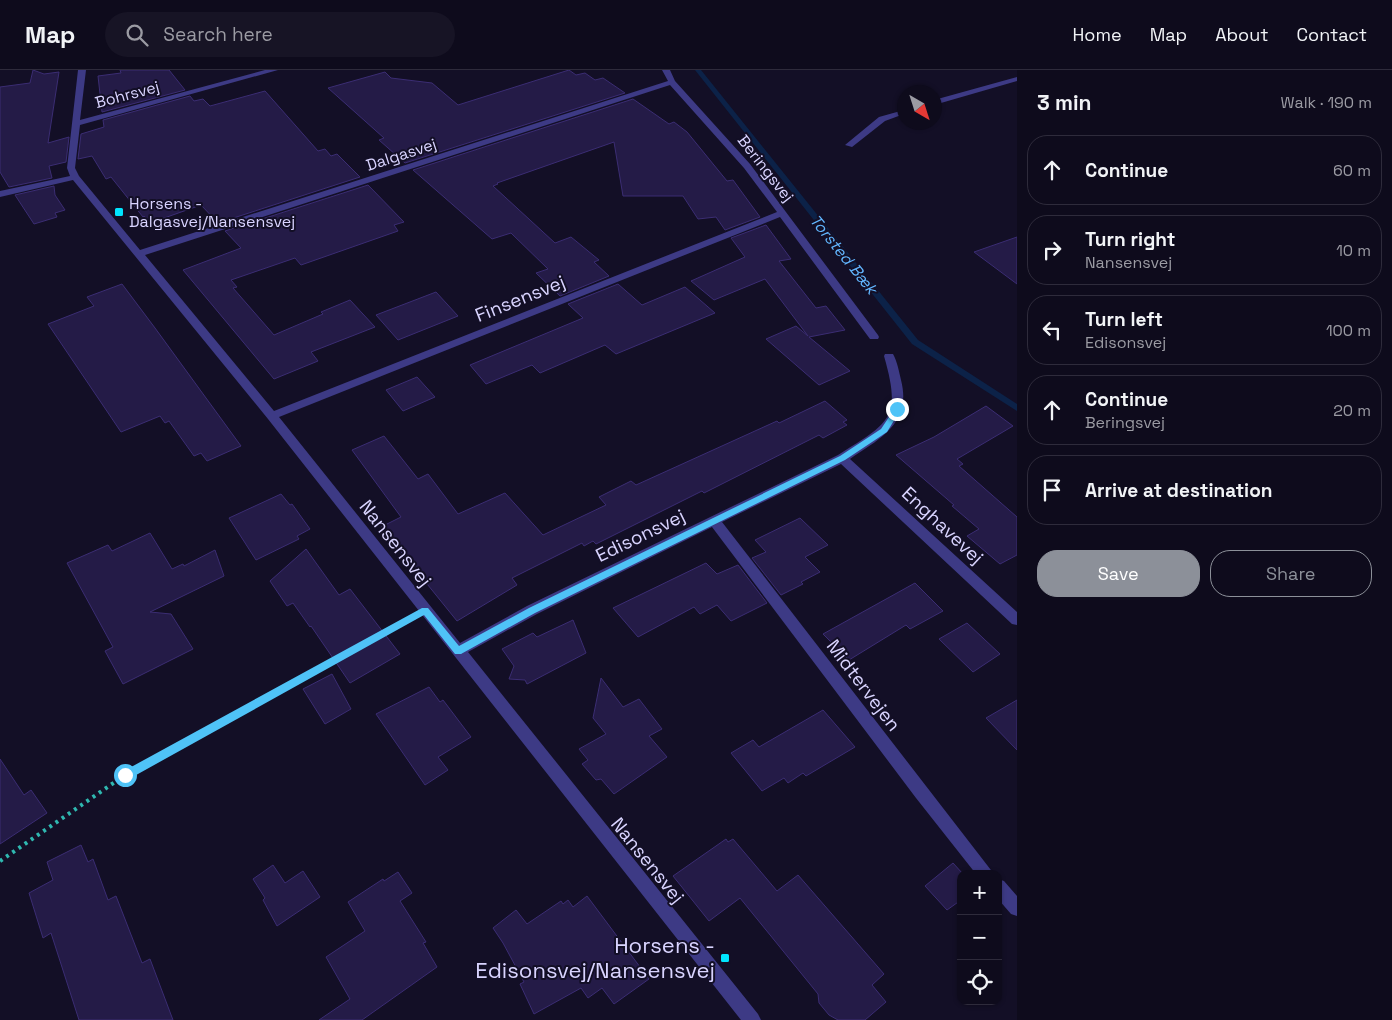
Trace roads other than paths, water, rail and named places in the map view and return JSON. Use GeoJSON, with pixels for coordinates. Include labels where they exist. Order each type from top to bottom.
{"type":"FeatureCollection","features":[{"type":"Feature","properties":{"kind":"street"},"geometry":{"type":"LineString","coordinates":[[0,194],[74,177],[71,168],[82,70]]}},
{"type":"Feature","properties":{"kind":"street","name":"Bohrsvej"},"geometry":{"type":"LineString","coordinates":[[76,124],[274,70]]}},
{"type":"Feature","properties":{"kind":"street","name":"Beringsvej"},"geometry":{"type":"LineString","coordinates":[[666,70],[672,82],[747,166],[874,337]]}},
{"type":"Feature","properties":{"kind":"street"},"geometry":{"type":"LineString","coordinates":[[942,101],[1017,79]]}},
{"type":"Feature","properties":{"kind":"street","name":"Dalgasvej"},"geometry":{"type":"LineString","coordinates":[[138,254],[672,82]]}},
{"type":"Feature","properties":{"kind":"street"},"geometry":{"type":"LineString","coordinates":[[849,145],[882,119],[897,114]]}},
{"type":"Feature","properties":{"kind":"street","name":"Nansensvej"},"geometry":{"type":"LineString","coordinates":[[74,177],[272,416],[425,611],[752,1020]]}},
{"type":"Feature","properties":{"kind":"street","name":"Finsensvej"},"geometry":{"type":"LineString","coordinates":[[272,416],[781,214]]}},
{"type":"Feature","properties":{"kind":"street"},"geometry":{"type":"LineString","coordinates":[[842,458],[884,431],[897,409],[897,381],[889,356]]}},
{"type":"Feature","properties":{"kind":"street","name":"Edisonsvej"},"geometry":{"type":"LineString","coordinates":[[458,652],[532,610],[842,458]]}},
{"type":"Feature","properties":{"kind":"street","name":"Enghavevej"},"geometry":{"type":"LineString","coordinates":[[842,458],[1017,620]]}},
{"type":"Feature","properties":{"kind":"street","name":"Midtervejen"},"geometry":{"type":"LineString","coordinates":[[713,520],[944,823],[983,870]]}},
{"type":"Feature","properties":{"kind":"street"},"geometry":{"type":"LineString","coordinates":[[1002,892],[1017,908]]}},
{"type":"Feature","properties":{"kind":"waterway","name":"Torsted Bæk"},"geometry":{"type":"LineString","coordinates":[[698,70],[915,342],[1017,408]]}},
{"type":"Feature","properties":{"kind":"place","name":"Horsens - Dalgasvej/Nansensvej"},"geometry":{"type":"Point","coordinates":[119,212]}},
{"type":"Feature","properties":{"kind":"place","name":"Horsens - Edisonsvej/Nansensvej"},"geometry":{"type":"Point","coordinates":[725,958]}}]}
